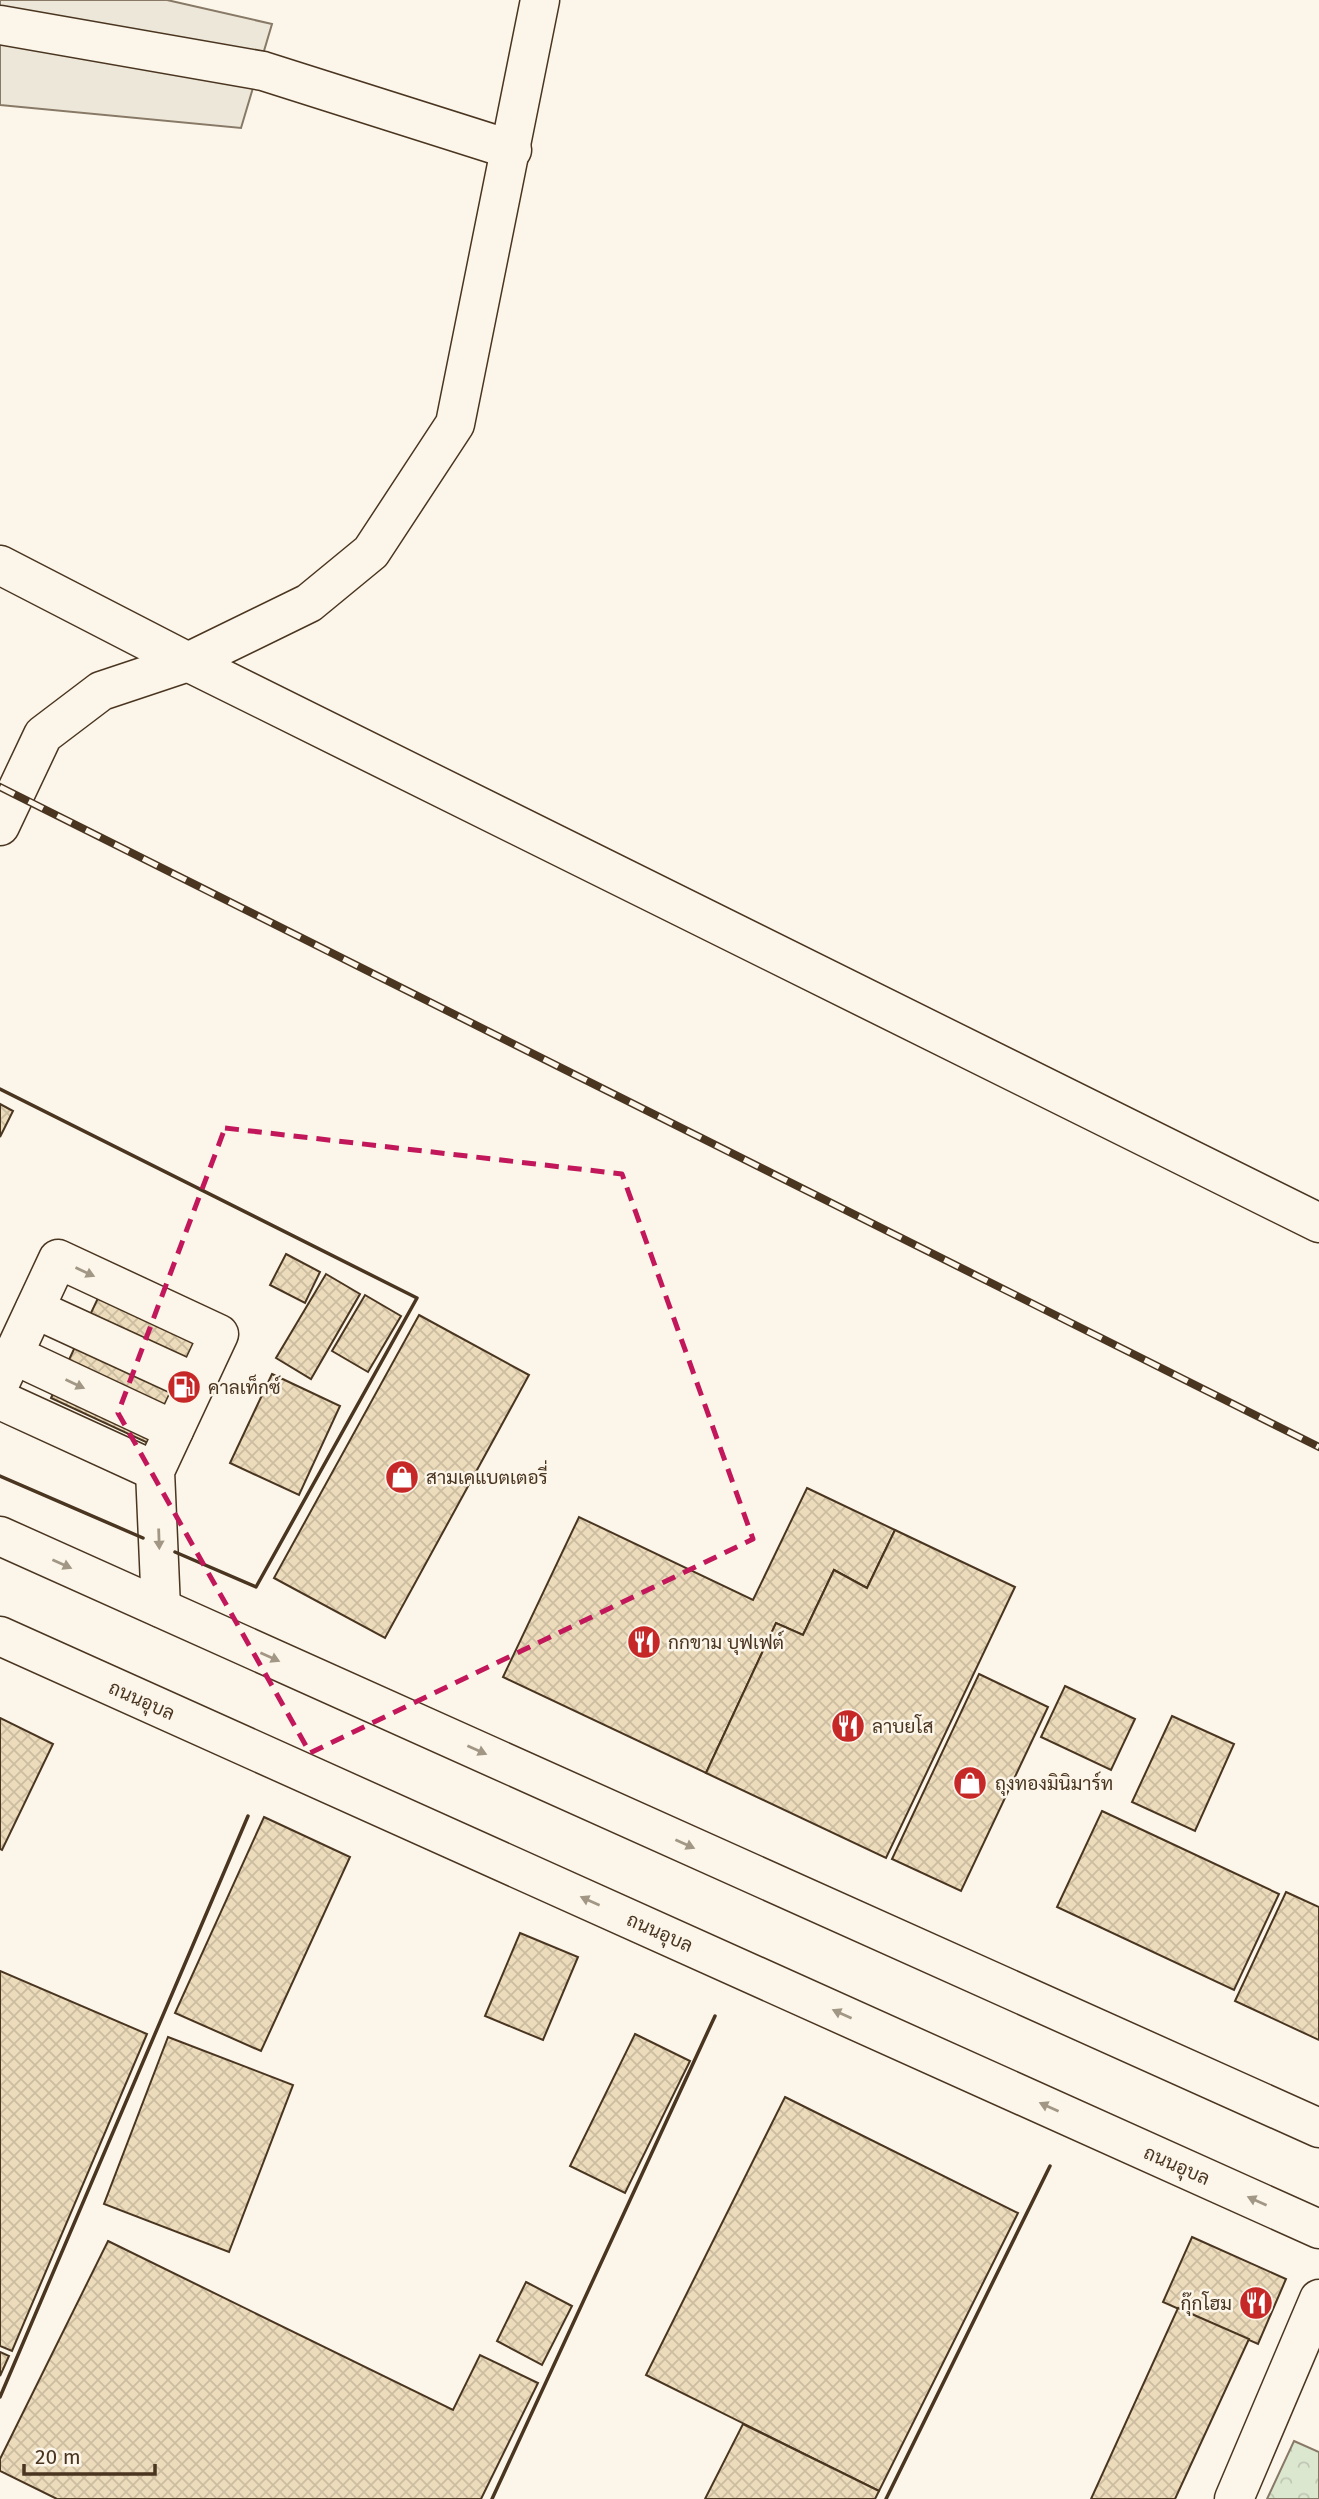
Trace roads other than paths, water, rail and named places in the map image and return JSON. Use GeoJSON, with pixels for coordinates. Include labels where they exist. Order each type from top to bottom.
{"type":"FeatureCollection","features":[{"type":"Feature","properties":{"kind":"main road"},"geometry":{"type":"LineString","coordinates":[[0,826],[43,735],[101,691],[188,662],[309,603],[371,552],[455,424],[540,0]]}},
{"type":"Feature","properties":{"kind":"main road"},"geometry":{"type":"LineString","coordinates":[[0,25],[263,71],[512,150]]}},
{"type":"Feature","properties":{"kind":"main road"},"geometry":{"type":"LineString","coordinates":[[0,565],[188,662],[1319,1223]]}},
{"type":"Feature","properties":{"kind":"main road"},"geometry":{"type":"LineString","coordinates":[[161,1608],[155,1471],[219,1334],[58,1259],[7,1369],[174,1430]]}},
{"type":"Feature","properties":{"kind":"main road"},"geometry":{"type":"LineString","coordinates":[[35,1309],[196,1383]]}},
{"type":"Feature","properties":{"kind":"main road"},"geometry":{"type":"LineString","coordinates":[[0,1400],[155,1471]]}},
{"type":"Feature","properties":{"kind":"main road"},"geometry":{"type":"LineString","coordinates":[[0,1536],[1319,2128]]}},
{"type":"Feature","properties":{"kind":"main road","name":"ถนนอุบล"},"geometry":{"type":"LineString","coordinates":[[0,1636],[1319,2229]]}},
{"type":"Feature","properties":{"kind":"main road"},"geometry":{"type":"LineString","coordinates":[[1234,2499],[1319,2300]]}},
{"type":"Feature","properties":{"kind":"railway"},"geometry":{"type":"LineString","coordinates":[[0,787],[1319,1447]]}},
{"type":"Feature","properties":{"kind":"place","name":"คาลเท็กซ์"},"geometry":{"type":"Point","coordinates":[184,1387]}},
{"type":"Feature","properties":{"kind":"place","name":"สามเคแบตเตอรี่"},"geometry":{"type":"Point","coordinates":[402,1477]}},
{"type":"Feature","properties":{"kind":"place","name":"กกขาม บุฟเฟต์"},"geometry":{"type":"Point","coordinates":[644,1642]}},
{"type":"Feature","properties":{"kind":"place","name":"ลาบยโส"},"geometry":{"type":"Point","coordinates":[848,1726]}},
{"type":"Feature","properties":{"kind":"place","name":"ถุงทองมินิมาร์ท"},"geometry":{"type":"Point","coordinates":[970,1783]}},
{"type":"Feature","properties":{"kind":"place","name":"กุ๊กโฮม"},"geometry":{"type":"Point","coordinates":[1256,2303]}}]}
